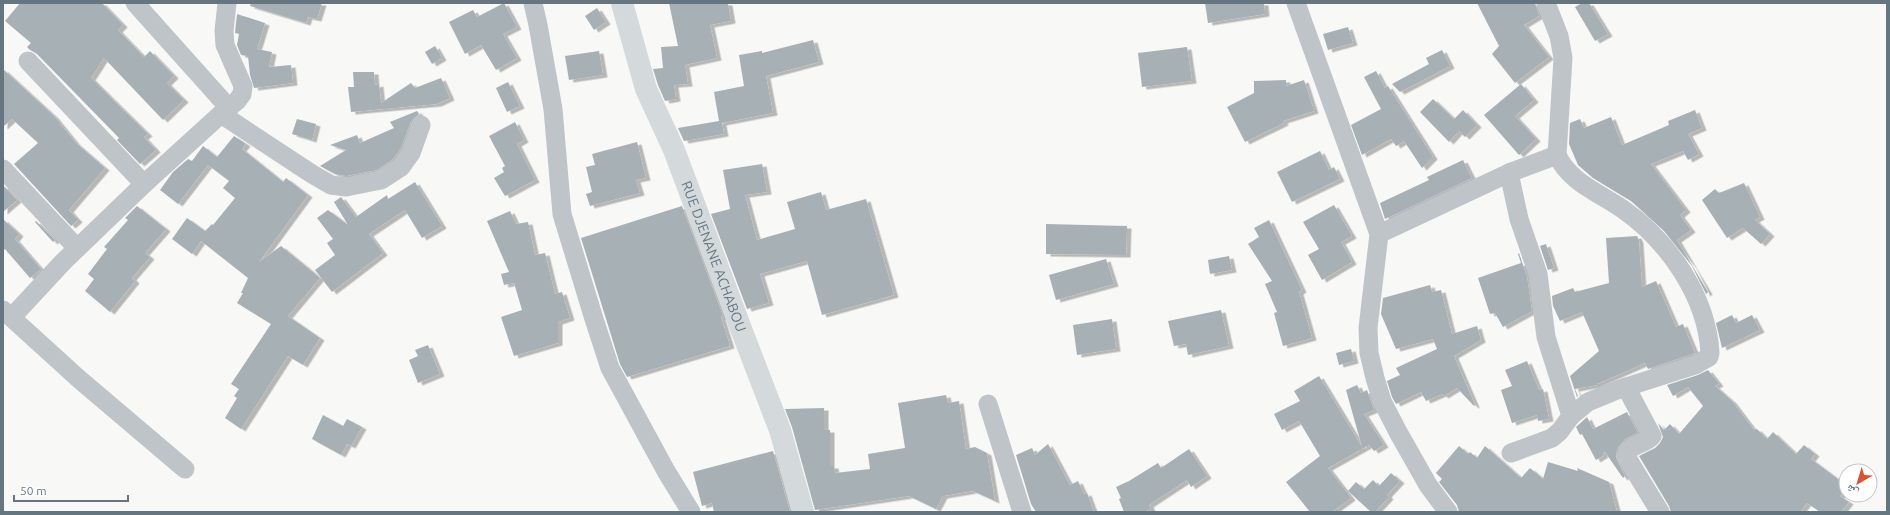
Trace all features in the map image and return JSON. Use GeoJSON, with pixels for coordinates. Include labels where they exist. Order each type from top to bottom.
{"type":"FeatureCollection","features":[{"type":"Feature","properties":{"kind":"main road","name":"RUE DJENANE ACHABOU"},"geometry":{"type":"LineString","coordinates":[[622,3],[646,89],[654,110],[674,150],[742,334],[780,430],[803,512]]}},
{"type":"Feature","properties":{"kind":"street"},"geometry":{"type":"LineString","coordinates":[[135,3],[225,111],[312,174],[331,185],[346,187],[381,180],[396,171],[411,153],[421,125]]}},
{"type":"Feature","properties":{"kind":"street"},"geometry":{"type":"LineString","coordinates":[[185,469],[79,379],[7,314],[144,184],[237,102],[242,94],[243,86],[225,45],[224,31],[227,3]]}},
{"type":"Feature","properties":{"kind":"street"},"geometry":{"type":"LineString","coordinates":[[533,3],[553,110],[562,214],[594,319],[610,368],[666,471],[691,512]]}},
{"type":"Feature","properties":{"kind":"street"},"geometry":{"type":"LineString","coordinates":[[1296,3],[1311,49],[1379,234],[1368,328],[1368,353],[1373,372],[1382,401],[1398,432],[1428,484],[1446,511]]}},
{"type":"Feature","properties":{"kind":"street"},"geometry":{"type":"LineString","coordinates":[[1511,453],[1552,438],[1560,432],[1571,416],[1588,402],[1626,387],[1695,365],[1709,357],[1710,348],[1703,315],[1694,293],[1683,273],[1656,239],[1624,210],[1582,184],[1561,164],[1557,155],[1562,58],[1560,36],[1546,3]]}},
{"type":"Feature","properties":{"kind":"street"},"geometry":{"type":"LineString","coordinates":[[28,61],[144,184]]}},
{"type":"Feature","properties":{"kind":"street"},"geometry":{"type":"LineString","coordinates":[[1379,234],[1509,173],[1557,155]]}},
{"type":"Feature","properties":{"kind":"street"},"geometry":{"type":"LineString","coordinates":[[3,169],[77,248]]}},
{"type":"Feature","properties":{"kind":"street"},"geometry":{"type":"LineString","coordinates":[[1509,173],[1519,219],[1538,274],[1546,337],[1571,416]]}},
{"type":"Feature","properties":{"kind":"street"},"geometry":{"type":"LineString","coordinates":[[1626,387],[1652,436],[1629,449],[1626,453],[1627,458],[1660,512]]}},
{"type":"Feature","properties":{"kind":"street"},"geometry":{"type":"LineString","coordinates":[[988,404],[1022,512]]}},
{"type":"Feature","properties":{"kind":"building"},"geometry":{"type":"Polygon","coordinates":[[[20,3],[102,3],[123,25],[118,30],[144,57],[150,51],[174,76],[167,83],[184,100],[163,120],[104,58],[91,78],[148,134],[144,137],[156,150],[140,164],[117,140],[119,138],[36,53],[27,47],[31,43],[5,21],[20,3]]]}},
{"type":"Feature","properties":{"kind":"building"},"geometry":{"type":"Polygon","coordinates":[[[251,3],[322,3],[317,19],[308,17],[306,23],[250,6],[251,3]]]}},
{"type":"Feature","properties":{"kind":"building"},"geometry":{"type":"Polygon","coordinates":[[[504,3],[517,27],[503,34],[517,58],[496,70],[481,45],[465,54],[449,22],[473,10],[477,17],[504,3]]]}},
{"type":"Feature","properties":{"kind":"building"},"geometry":{"type":"Polygon","coordinates":[[[669,3],[728,3],[731,21],[710,25],[717,58],[685,65],[688,84],[674,85],[676,99],[665,101],[653,69],[663,68],[661,47],[678,46],[669,3]]]}},
{"type":"Feature","properties":{"kind":"building"},"geometry":{"type":"Polygon","coordinates":[[[1205,3],[1264,3],[1265,14],[1208,23],[1205,3]]]}},
{"type":"Feature","properties":{"kind":"building"},"geometry":{"type":"Polygon","coordinates":[[[1477,3],[1535,3],[1539,16],[1524,25],[1549,57],[1515,83],[1492,54],[1499,46],[1477,3]]]}},
{"type":"Feature","properties":{"kind":"building"},"geometry":{"type":"Polygon","coordinates":[[[1582,3],[1589,3],[1608,34],[1595,41],[1575,7],[1582,3]]]}},
{"type":"Feature","properties":{"kind":"building"},"geometry":{"type":"Polygon","coordinates":[[[597,8],[606,22],[594,30],[585,16],[597,8]]]}},
{"type":"Feature","properties":{"kind":"building"},"geometry":{"type":"Polygon","coordinates":[[[237,14],[265,23],[257,49],[272,52],[269,67],[291,65],[293,83],[254,88],[250,75],[248,56],[241,55],[237,45],[239,34],[235,33],[237,14]]]}},
{"type":"Feature","properties":{"kind":"building"},"geometry":{"type":"Polygon","coordinates":[[[1348,27],[1353,43],[1328,50],[1323,34],[1348,27]]]}},
{"type":"Feature","properties":{"kind":"building"},"geometry":{"type":"Polygon","coordinates":[[[813,40],[819,62],[766,76],[773,113],[722,123],[724,134],[684,141],[678,128],[719,121],[714,92],[744,86],[739,55],[762,51],[762,53],[813,40]]]}},
{"type":"Feature","properties":{"kind":"building"},"geometry":{"type":"Polygon","coordinates":[[[435,46],[442,58],[432,64],[425,52],[435,46]]]}},
{"type":"Feature","properties":{"kind":"building"},"geometry":{"type":"Polygon","coordinates":[[[1187,47],[1192,81],[1142,87],[1138,53],[1187,47]]]}},
{"type":"Feature","properties":{"kind":"building"},"geometry":{"type":"Polygon","coordinates":[[[1442,50],[1450,66],[1400,92],[1392,84],[1429,64],[1426,58],[1442,50]]]}},
{"type":"Feature","properties":{"kind":"building"},"geometry":{"type":"Polygon","coordinates":[[[599,51],[603,75],[569,80],[565,56],[599,51]]]}},
{"type":"Feature","properties":{"kind":"building"},"geometry":{"type":"Polygon","coordinates":[[[3,69],[54,116],[76,143],[105,168],[69,210],[78,220],[71,226],[14,164],[38,143],[12,119],[3,127],[3,69]]]}},
{"type":"Feature","properties":{"kind":"building"},"geometry":{"type":"Polygon","coordinates":[[[1376,71],[1385,88],[1388,86],[1433,157],[1422,168],[1404,141],[1396,146],[1391,139],[1362,155],[1351,125],[1381,109],[1364,77],[1376,71]]]}},
{"type":"Feature","properties":{"kind":"building"},"geometry":{"type":"Polygon","coordinates":[[[353,72],[374,72],[375,85],[379,84],[381,103],[411,83],[415,88],[441,78],[450,98],[437,104],[351,112],[348,87],[354,87],[353,72]]]}},
{"type":"Feature","properties":{"kind":"building"},"geometry":{"type":"Polygon","coordinates":[[[1286,80],[1286,86],[1304,80],[1314,111],[1283,121],[1284,123],[1245,142],[1227,107],[1254,93],[1254,81],[1286,80]]]}},
{"type":"Feature","properties":{"kind":"building"},"geometry":{"type":"Polygon","coordinates":[[[508,82],[520,106],[507,112],[496,88],[508,82]]]}},
{"type":"Feature","properties":{"kind":"building"},"geometry":{"type":"Polygon","coordinates":[[[1521,84],[1534,100],[1515,116],[1536,139],[1519,155],[1484,115],[1521,84]]]}},
{"type":"Feature","properties":{"kind":"building"},"geometry":{"type":"Polygon","coordinates":[[[1433,99],[1454,119],[1463,110],[1477,125],[1465,137],[1459,131],[1449,142],[1420,112],[1433,99]]]}},
{"type":"Feature","properties":{"kind":"building"},"geometry":{"type":"Polygon","coordinates":[[[1695,110],[1702,128],[1688,134],[1699,154],[1688,160],[1683,151],[1651,164],[1686,210],[1680,215],[1691,230],[1677,240],[1708,292],[1706,294],[1692,266],[1664,231],[1631,201],[1593,178],[1578,165],[1569,144],[1570,123],[1580,119],[1584,128],[1611,117],[1622,145],[1669,125],[1668,121],[1695,110]]]}},
{"type":"Feature","properties":{"kind":"building"},"geometry":{"type":"Polygon","coordinates":[[[417,111],[419,114],[411,121],[401,148],[393,159],[377,170],[346,176],[335,174],[320,166],[346,150],[330,145],[357,135],[360,143],[394,128],[390,122],[417,111]]]}},
{"type":"Feature","properties":{"kind":"building"},"geometry":{"type":"Polygon","coordinates":[[[297,119],[316,124],[312,140],[292,134],[297,119]]]}},
{"type":"Feature","properties":{"kind":"building"},"geometry":{"type":"Polygon","coordinates":[[[515,122],[524,140],[517,144],[535,180],[505,196],[494,178],[504,172],[502,168],[505,166],[489,136],[515,122]]]}},
{"type":"Feature","properties":{"kind":"building"},"geometry":{"type":"Polygon","coordinates":[[[234,136],[246,144],[242,149],[283,182],[286,178],[308,195],[259,262],[281,246],[320,278],[288,316],[320,338],[303,365],[288,356],[241,429],[225,418],[237,398],[234,396],[239,389],[231,384],[271,324],[237,303],[243,293],[241,293],[248,278],[201,241],[192,254],[172,239],[187,218],[205,231],[212,224],[213,225],[235,198],[223,188],[229,181],[208,165],[178,204],[160,190],[173,172],[188,159],[192,161],[203,146],[217,157],[234,136]]]}},
{"type":"Feature","properties":{"kind":"building"},"geometry":{"type":"Polygon","coordinates":[[[637,142],[646,178],[636,180],[640,193],[590,206],[586,194],[592,192],[586,167],[595,165],[592,154],[637,142]]]}},
{"type":"Feature","properties":{"kind":"building"},"geometry":{"type":"Polygon","coordinates":[[[1320,151],[1329,170],[1334,167],[1340,179],[1292,202],[1277,172],[1320,151]]]}},
{"type":"Feature","properties":{"kind":"building"},"geometry":{"type":"Polygon","coordinates":[[[1463,160],[1472,178],[1385,219],[1380,203],[1429,180],[1427,177],[1463,160]]]}},
{"type":"Feature","properties":{"kind":"building"},"geometry":{"type":"Polygon","coordinates":[[[762,164],[767,192],[745,195],[757,240],[795,229],[787,202],[821,192],[826,210],[866,199],[894,295],[822,315],[807,261],[760,274],[769,303],[747,309],[711,214],[730,209],[723,170],[762,164]]]}},
{"type":"Feature","properties":{"kind":"building"},"geometry":{"type":"Polygon","coordinates":[[[415,182],[442,226],[422,238],[405,210],[369,234],[383,253],[332,292],[315,270],[335,255],[327,243],[333,239],[317,218],[328,210],[348,225],[334,202],[341,197],[356,217],[387,195],[388,199],[415,182]]]}},
{"type":"Feature","properties":{"kind":"building"},"geometry":{"type":"Polygon","coordinates":[[[1744,183],[1760,217],[1755,220],[1770,234],[1761,244],[1743,228],[1727,238],[1702,200],[1715,189],[1719,193],[1744,183]]]}},
{"type":"Feature","properties":{"kind":"building"},"geometry":{"type":"Polygon","coordinates":[[[3,185],[17,200],[3,212],[3,185]]]}},
{"type":"Feature","properties":{"kind":"building"},"geometry":{"type":"Polygon","coordinates":[[[1334,205],[1352,236],[1341,242],[1352,262],[1322,280],[1308,255],[1319,249],[1303,222],[1334,205]]]}},
{"type":"Feature","properties":{"kind":"building"},"geometry":{"type":"Polygon","coordinates":[[[137,206],[166,229],[145,253],[150,257],[132,278],[135,281],[110,312],[85,291],[94,279],[88,274],[107,249],[104,247],[128,220],[125,218],[137,206]]]}},
{"type":"Feature","properties":{"kind":"building"},"geometry":{"type":"Polygon","coordinates":[[[682,206],[723,316],[721,317],[730,346],[627,377],[620,364],[581,238],[682,206]]]}},
{"type":"Feature","properties":{"kind":"building"},"geometry":{"type":"Polygon","coordinates":[[[510,211],[516,224],[528,222],[535,255],[545,253],[555,294],[562,292],[570,318],[558,322],[558,343],[514,356],[501,317],[522,310],[514,283],[504,285],[501,274],[509,272],[487,221],[510,211]]]}},
{"type":"Feature","properties":{"kind":"building"},"geometry":{"type":"Polygon","coordinates":[[[3,219],[19,234],[15,239],[41,269],[30,278],[5,249],[3,251],[3,219]]]}},
{"type":"Feature","properties":{"kind":"building"},"geometry":{"type":"Polygon","coordinates":[[[1269,220],[1302,290],[1299,292],[1312,338],[1283,346],[1274,313],[1277,312],[1265,284],[1272,281],[1248,244],[1259,237],[1254,228],[1269,220]]]}},
{"type":"Feature","properties":{"kind":"building"},"geometry":{"type":"Polygon","coordinates":[[[36,221],[55,240],[53,242],[35,222],[36,221]]]}},
{"type":"Feature","properties":{"kind":"building"},"geometry":{"type":"Polygon","coordinates":[[[1046,224],[1127,226],[1126,255],[1046,254],[1046,224]]]}},
{"type":"Feature","properties":{"kind":"building"},"geometry":{"type":"Polygon","coordinates":[[[1637,236],[1639,241],[1642,287],[1656,281],[1676,327],[1683,324],[1695,353],[1648,369],[1645,363],[1597,385],[1575,389],[1578,396],[1577,397],[1570,376],[1599,351],[1582,312],[1560,321],[1553,306],[1552,296],[1573,288],[1575,292],[1609,283],[1606,238],[1637,236]]]}},
{"type":"Feature","properties":{"kind":"building"},"geometry":{"type":"Polygon","coordinates":[[[1546,244],[1554,268],[1548,270],[1540,246],[1546,244]]]}},
{"type":"Feature","properties":{"kind":"building"},"geometry":{"type":"Polygon","coordinates":[[[1519,253],[1527,277],[1532,311],[1503,327],[1495,313],[1490,314],[1478,278],[1521,263],[1519,253]]]}},
{"type":"Feature","properties":{"kind":"building"},"geometry":{"type":"Polygon","coordinates":[[[1229,256],[1232,270],[1210,274],[1208,260],[1229,256]]]}},
{"type":"Feature","properties":{"kind":"building"},"geometry":{"type":"Polygon","coordinates":[[[1106,259],[1114,284],[1056,300],[1049,275],[1106,259]]]}},
{"type":"Feature","properties":{"kind":"building"},"geometry":{"type":"Polygon","coordinates":[[[1430,285],[1432,292],[1441,290],[1452,334],[1477,326],[1481,340],[1454,356],[1475,405],[1474,406],[1457,388],[1444,396],[1442,394],[1426,401],[1421,392],[1396,404],[1392,397],[1387,381],[1400,375],[1396,368],[1437,349],[1433,339],[1396,349],[1381,314],[1383,298],[1430,285]]]}},
{"type":"Feature","properties":{"kind":"building"},"geometry":{"type":"Polygon","coordinates":[[[1221,310],[1229,346],[1188,355],[1186,344],[1174,346],[1168,321],[1221,310]]]}},
{"type":"Feature","properties":{"kind":"building"},"geometry":{"type":"Polygon","coordinates":[[[1732,315],[1736,323],[1752,315],[1760,330],[1722,348],[1716,323],[1732,315]]]}},
{"type":"Feature","properties":{"kind":"building"},"geometry":{"type":"Polygon","coordinates":[[[1112,319],[1116,349],[1077,355],[1073,325],[1112,319]]]}},
{"type":"Feature","properties":{"kind":"building"},"geometry":{"type":"Polygon","coordinates":[[[428,345],[440,374],[418,383],[409,360],[418,356],[415,350],[428,345]]]}},
{"type":"Feature","properties":{"kind":"building"},"geometry":{"type":"Polygon","coordinates":[[[1351,349],[1354,361],[1339,365],[1336,353],[1351,349]]]}},
{"type":"Feature","properties":{"kind":"building"},"geometry":{"type":"Polygon","coordinates":[[[1527,361],[1539,390],[1543,389],[1549,419],[1538,421],[1537,415],[1512,423],[1501,390],[1512,386],[1505,370],[1527,361]]]}},
{"type":"Feature","properties":{"kind":"building"},"geometry":{"type":"Polygon","coordinates":[[[1708,370],[1719,384],[1715,386],[1732,401],[1754,430],[1757,429],[1767,439],[1773,432],[1796,454],[1804,445],[1815,454],[1811,459],[1838,479],[1838,503],[1848,503],[1841,512],[1820,512],[1807,503],[1800,512],[1671,512],[1669,506],[1639,456],[1655,448],[1660,443],[1663,437],[1658,423],[1664,430],[1670,424],[1679,434],[1703,406],[1688,387],[1673,396],[1667,385],[1698,375],[1708,370]]]}},
{"type":"Feature","properties":{"kind":"building"},"geometry":{"type":"Polygon","coordinates":[[[1319,376],[1362,447],[1346,390],[1357,385],[1361,393],[1367,390],[1374,410],[1364,414],[1384,445],[1374,451],[1369,445],[1328,468],[1351,498],[1332,512],[1310,512],[1286,482],[1320,456],[1299,421],[1282,430],[1274,414],[1300,401],[1294,391],[1319,376]]]}},
{"type":"Feature","properties":{"kind":"building"},"geometry":{"type":"Polygon","coordinates":[[[946,395],[948,403],[959,401],[966,449],[975,447],[987,453],[995,501],[973,491],[943,496],[936,509],[909,496],[815,510],[792,427],[785,409],[824,408],[824,430],[830,430],[830,466],[834,466],[835,473],[870,469],[868,454],[905,448],[898,403],[946,395]]]}},
{"type":"Feature","properties":{"kind":"building"},"geometry":{"type":"Polygon","coordinates":[[[1627,412],[1638,433],[1625,439],[1617,449],[1616,458],[1625,476],[1623,478],[1605,452],[1603,453],[1604,455],[1596,460],[1582,434],[1580,435],[1576,427],[1587,417],[1593,429],[1627,412]]]}},
{"type":"Feature","properties":{"kind":"building"},"geometry":{"type":"Polygon","coordinates":[[[323,415],[343,426],[347,419],[362,427],[351,446],[347,444],[341,455],[312,439],[323,415]]]}},
{"type":"Feature","properties":{"kind":"building"},"geometry":{"type":"Polygon","coordinates":[[[1048,444],[1070,485],[1078,481],[1084,494],[1087,493],[1094,512],[1036,512],[1031,504],[1016,455],[1032,448],[1035,455],[1048,444]]]}},
{"type":"Feature","properties":{"kind":"building"},"geometry":{"type":"Polygon","coordinates":[[[1459,446],[1468,454],[1470,452],[1477,458],[1485,446],[1521,478],[1530,468],[1543,479],[1548,462],[1578,471],[1577,468],[1609,482],[1617,512],[1459,512],[1457,505],[1439,482],[1442,479],[1436,473],[1459,446]]]}},
{"type":"Feature","properties":{"kind":"building"},"geometry":{"type":"Polygon","coordinates":[[[1189,449],[1207,476],[1191,487],[1187,480],[1149,505],[1151,509],[1144,512],[1124,512],[1119,499],[1121,498],[1116,487],[1129,481],[1158,463],[1161,468],[1189,449]]]}},
{"type":"Feature","properties":{"kind":"building"},"geometry":{"type":"Polygon","coordinates":[[[773,451],[790,512],[714,512],[712,503],[702,506],[693,472],[773,451]]]}},
{"type":"Feature","properties":{"kind":"building"},"geometry":{"type":"Polygon","coordinates":[[[1391,473],[1400,481],[1387,495],[1389,497],[1375,512],[1371,512],[1348,491],[1356,482],[1364,489],[1373,480],[1379,486],[1391,473]]]}}]}
